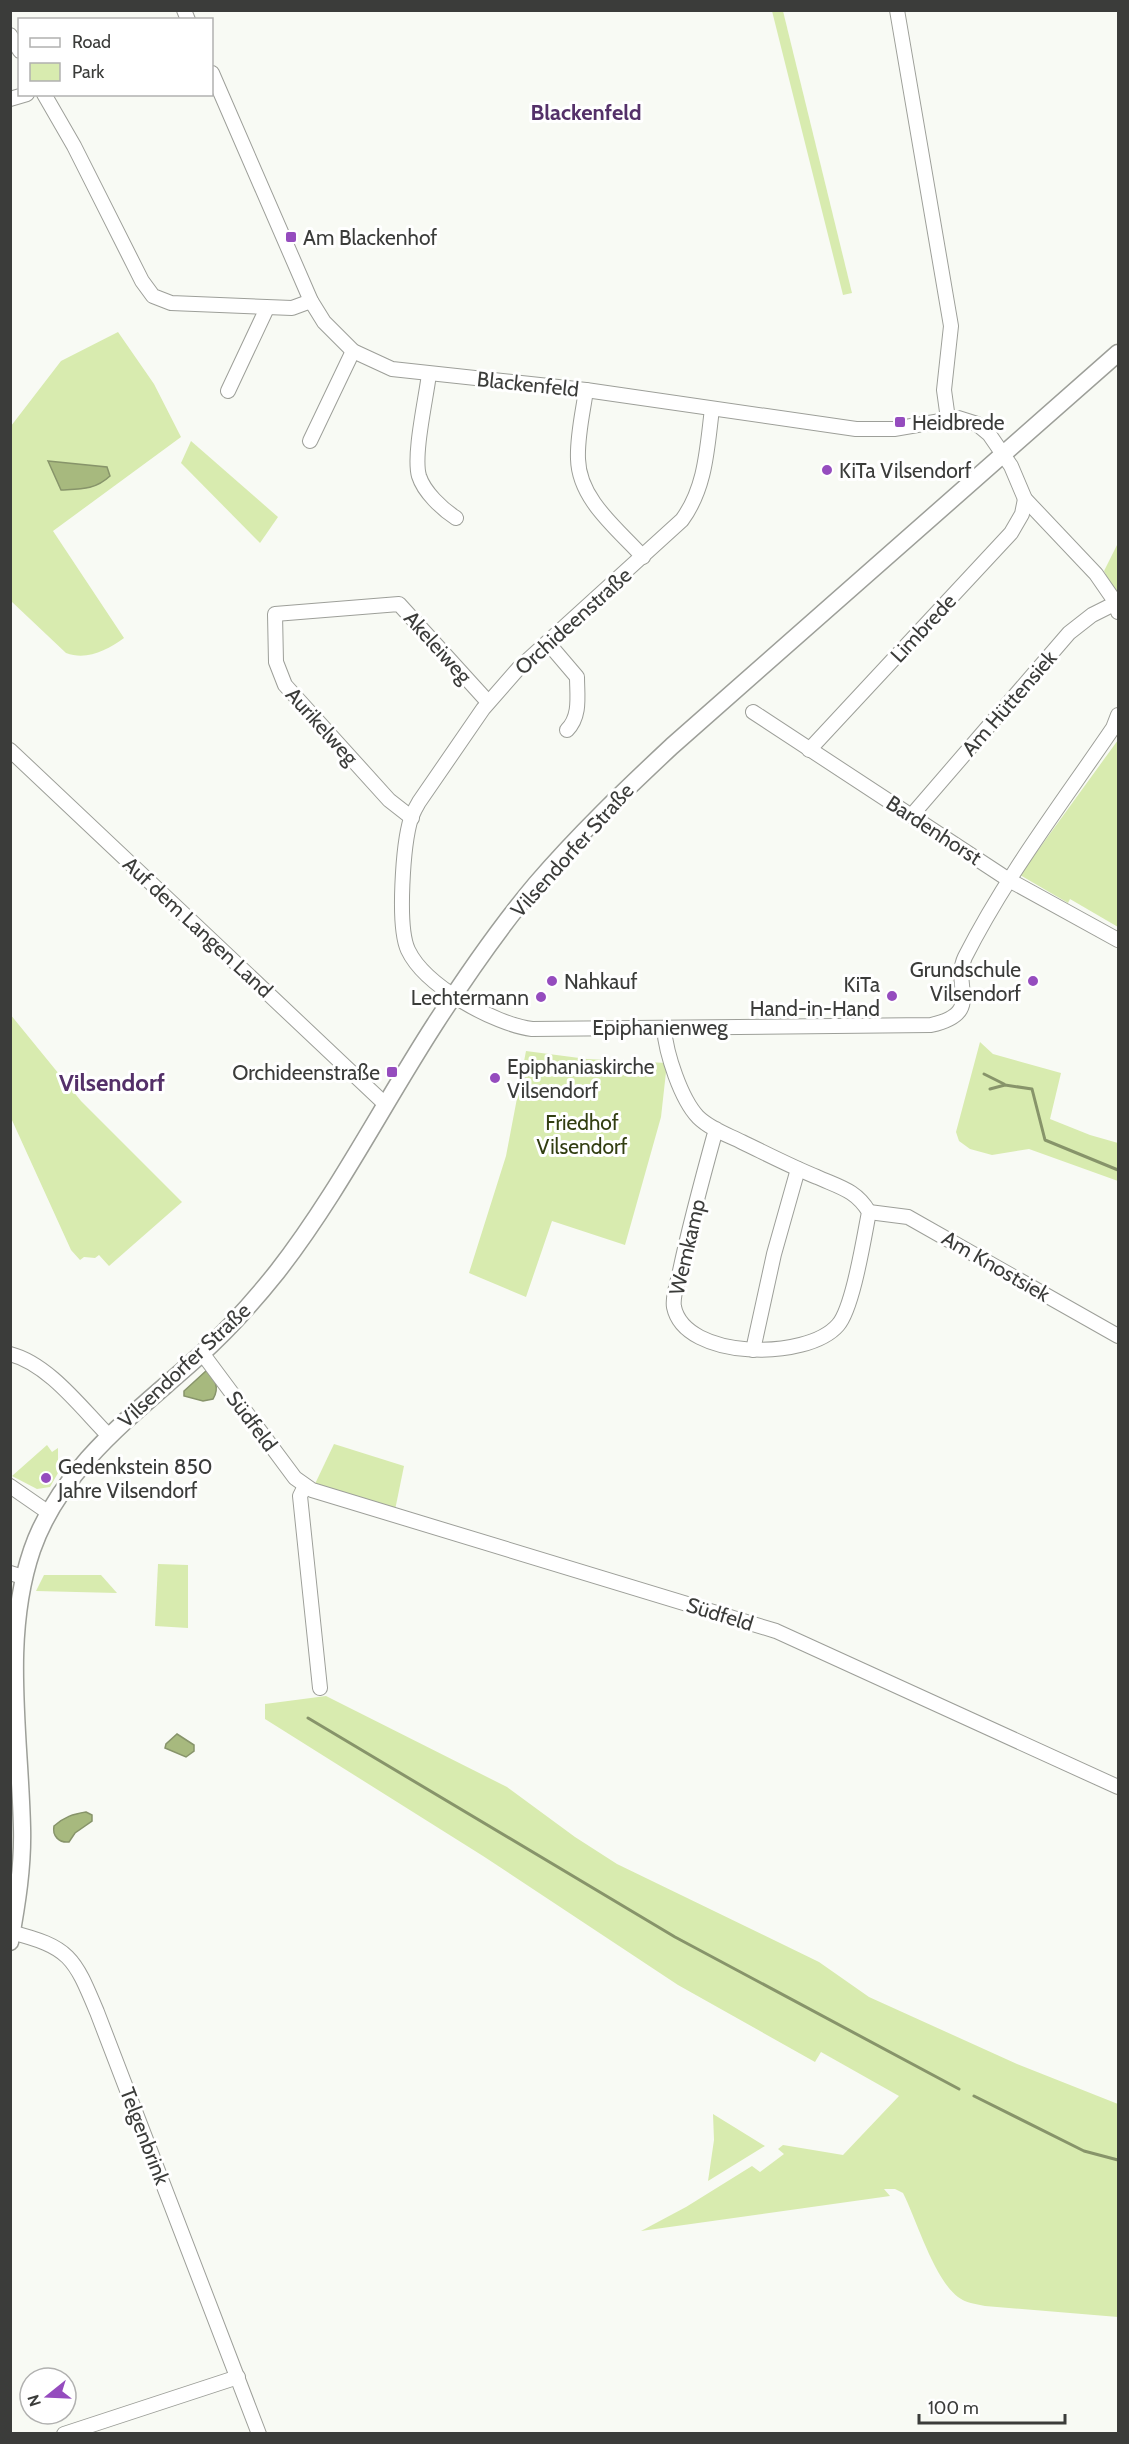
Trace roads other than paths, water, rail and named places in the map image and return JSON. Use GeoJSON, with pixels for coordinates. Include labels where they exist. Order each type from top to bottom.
{"type":"FeatureCollection","features":[{"type":"Feature","properties":{"kind":"main road","name":"Vilsendorfer Straße"},"geometry":{"type":"LineString","coordinates":[[11,1935],[19,1882],[22,1829],[14,1641],[19,1605],[17,1575],[49,1513],[81,1467],[109,1436],[202,1353],[247,1307],[291,1253],[455,995],[535,885],[620,794],[1119,353]]}},
{"type":"Feature","properties":{"kind":"street"},"geometry":{"type":"LineString","coordinates":[[897,10],[951,326],[944,390],[948,419]]}},
{"type":"Feature","properties":{"kind":"street"},"geometry":{"type":"LineString","coordinates":[[10,35],[18,48]]}},
{"type":"Feature","properties":{"kind":"street","name":"Blackenfeld"},"geometry":{"type":"LineString","coordinates":[[213,75],[311,301],[324,322],[353,351],[392,369],[586,390],[868,430],[894,429],[948,419],[965,419],[977,424],[989,434],[1003,454]]}},
{"type":"Feature","properties":{"kind":"street"},"geometry":{"type":"LineString","coordinates":[[45,96],[74,146],[142,280],[153,296],[160,300],[182,304],[267,308],[292,308],[311,301]]}},
{"type":"Feature","properties":{"kind":"street"},"geometry":{"type":"LineString","coordinates":[[228,391],[267,308]]}},
{"type":"Feature","properties":{"kind":"street"},"geometry":{"type":"LineString","coordinates":[[310,441],[353,351]]}},
{"type":"Feature","properties":{"kind":"street"},"geometry":{"type":"LineString","coordinates":[[429,374],[418,471],[425,487],[446,511],[456,518]]}},
{"type":"Feature","properties":{"kind":"street","name":"Orchideenstraße"},"geometry":{"type":"LineString","coordinates":[[586,390],[578,456],[582,483],[594,504],[643,557]]}},
{"type":"Feature","properties":{"kind":"street","name":"Orchideenstraße"},"geometry":{"type":"LineString","coordinates":[[455,995],[422,969],[409,950],[403,935],[403,893],[412,818],[432,780],[488,702],[518,669],[643,557],[682,520],[693,506],[701,486],[712,409]]}},
{"type":"Feature","properties":{"kind":"street"},"geometry":{"type":"LineString","coordinates":[[1003,454],[1025,499],[1096,574],[1117,608]]}},
{"type":"Feature","properties":{"kind":"street","name":"Limbrede"},"geometry":{"type":"LineString","coordinates":[[809,750],[1011,533],[1022,514],[1025,499]]}},
{"type":"Feature","properties":{"kind":"street","name":"Akeleiweg"},"geometry":{"type":"LineString","coordinates":[[275,614],[399,604],[488,702]]}},
{"type":"Feature","properties":{"kind":"street","name":"Am Hüttensiek"},"geometry":{"type":"LineString","coordinates":[[912,815],[1069,633],[1092,615],[1117,608]]}},
{"type":"Feature","properties":{"kind":"street","name":"Aurikelweg"},"geometry":{"type":"LineString","coordinates":[[275,614],[276,662],[285,685],[389,800],[412,818]]}},
{"type":"Feature","properties":{"kind":"street"},"geometry":{"type":"LineString","coordinates":[[548,643],[577,677],[577,713],[567,730]]}},
{"type":"Feature","properties":{"kind":"street","name":"Bardenhorst"},"geometry":{"type":"LineString","coordinates":[[753,712],[1009,880],[1119,940]]}},
{"type":"Feature","properties":{"kind":"street","name":"Epiphanienweg"},"geometry":{"type":"LineString","coordinates":[[455,995],[500,1020],[520,1027],[932,1025],[945,1022],[956,1016],[962,1005],[964,960],[1009,880],[1113,728],[1119,715]]}},
{"type":"Feature","properties":{"kind":"street","name":"Auf dem Langen Land"},"geometry":{"type":"LineString","coordinates":[[10,750],[385,1104]]}},
{"type":"Feature","properties":{"kind":"street"},"geometry":{"type":"LineString","coordinates":[[664,1028],[673,1064],[689,1106],[700,1119],[798,1169],[853,1192],[862,1200],[869,1212]]}},
{"type":"Feature","properties":{"kind":"street","name":"Wemkamp"},"geometry":{"type":"LineString","coordinates":[[716,1129],[673,1303],[676,1316],[684,1327],[697,1335],[717,1343],[753,1350],[789,1348],[826,1335],[838,1326],[845,1314],[869,1212]]}},
{"type":"Feature","properties":{"kind":"street"},"geometry":{"type":"LineString","coordinates":[[753,1350],[774,1254],[798,1169]]}},
{"type":"Feature","properties":{"kind":"street","name":"Am Knostsiek"},"geometry":{"type":"LineString","coordinates":[[869,1212],[908,1217],[1119,1336]]}},
{"type":"Feature","properties":{"kind":"street","name":"Südfeld"},"geometry":{"type":"LineString","coordinates":[[202,1353],[255,1426],[295,1478],[304,1486],[776,1631],[1119,1787]]}},
{"type":"Feature","properties":{"kind":"street"},"geometry":{"type":"LineString","coordinates":[[10,1354],[29,1362],[50,1376],[109,1436]]}},
{"type":"Feature","properties":{"kind":"street"},"geometry":{"type":"LineString","coordinates":[[10,1486],[49,1513]]}},
{"type":"Feature","properties":{"kind":"street"},"geometry":{"type":"LineString","coordinates":[[304,1486],[300,1496],[320,1688]]}},
{"type":"Feature","properties":{"kind":"street","name":"Telgenbrink"},"geometry":{"type":"LineString","coordinates":[[11,1935],[52,1945],[69,1958],[80,1972],[259,2433]]}},
{"type":"Feature","properties":{"kind":"street"},"geometry":{"type":"LineString","coordinates":[[64,2433],[238,2377]]}},
{"type":"Feature","properties":{"kind":"waterway"},"geometry":{"type":"LineString","coordinates":[[984,1074],[1004,1084]]}},
{"type":"Feature","properties":{"kind":"waterway"},"geometry":{"type":"LineString","coordinates":[[990,1089],[1005,1085],[1032,1089],[1045,1140],[1118,1170]]}},
{"type":"Feature","properties":{"kind":"waterway"},"geometry":{"type":"LineString","coordinates":[[308,1718],[675,1937],[959,2089]]}},
{"type":"Feature","properties":{"kind":"waterway"},"geometry":{"type":"LineString","coordinates":[[974,2096],[1084,2151],[1118,2160]]}},
{"type":"Feature","properties":{"kind":"place","name":"Am Blackenhof"},"geometry":{"type":"Point","coordinates":[291,237]}},
{"type":"Feature","properties":{"kind":"place","name":"Heidbrede"},"geometry":{"type":"Point","coordinates":[900,422]}},
{"type":"Feature","properties":{"kind":"place","name":"KiTa Vilsendorf"},"geometry":{"type":"Point","coordinates":[827,470]}},
{"type":"Feature","properties":{"kind":"place","name":"Nahkauf"},"geometry":{"type":"Point","coordinates":[552,981]}},
{"type":"Feature","properties":{"kind":"place","name":"Grundschule Vilsendorf"},"geometry":{"type":"Point","coordinates":[1033,981]}},
{"type":"Feature","properties":{"kind":"place","name":"KiTa Hand-in-Hand"},"geometry":{"type":"Point","coordinates":[892,996]}},
{"type":"Feature","properties":{"kind":"place","name":"Lechtermann"},"geometry":{"type":"Point","coordinates":[541,997]}},
{"type":"Feature","properties":{"kind":"place","name":"Orchideenstraße"},"geometry":{"type":"Point","coordinates":[392,1072]}},
{"type":"Feature","properties":{"kind":"place","name":"Epiphaniaskirche Vilsendorf"},"geometry":{"type":"Point","coordinates":[495,1078]}},
{"type":"Feature","properties":{"kind":"place","name":"Gedenkstein 850 Jahre Vilsendorf"},"geometry":{"type":"Point","coordinates":[46,1478]}},
{"type":"Feature","properties":{"kind":"district","name":"Blackenfeld"},"geometry":{"type":"Point","coordinates":[586,112]}},
{"type":"Feature","properties":{"kind":"district","name":"Vilsendorf"},"geometry":{"type":"Point","coordinates":[112,1082]}},
{"type":"Feature","properties":{"kind":"park label","name":"Friedhof Vilsendorf"},"geometry":{"type":"Point","coordinates":[582,1134]}}]}
